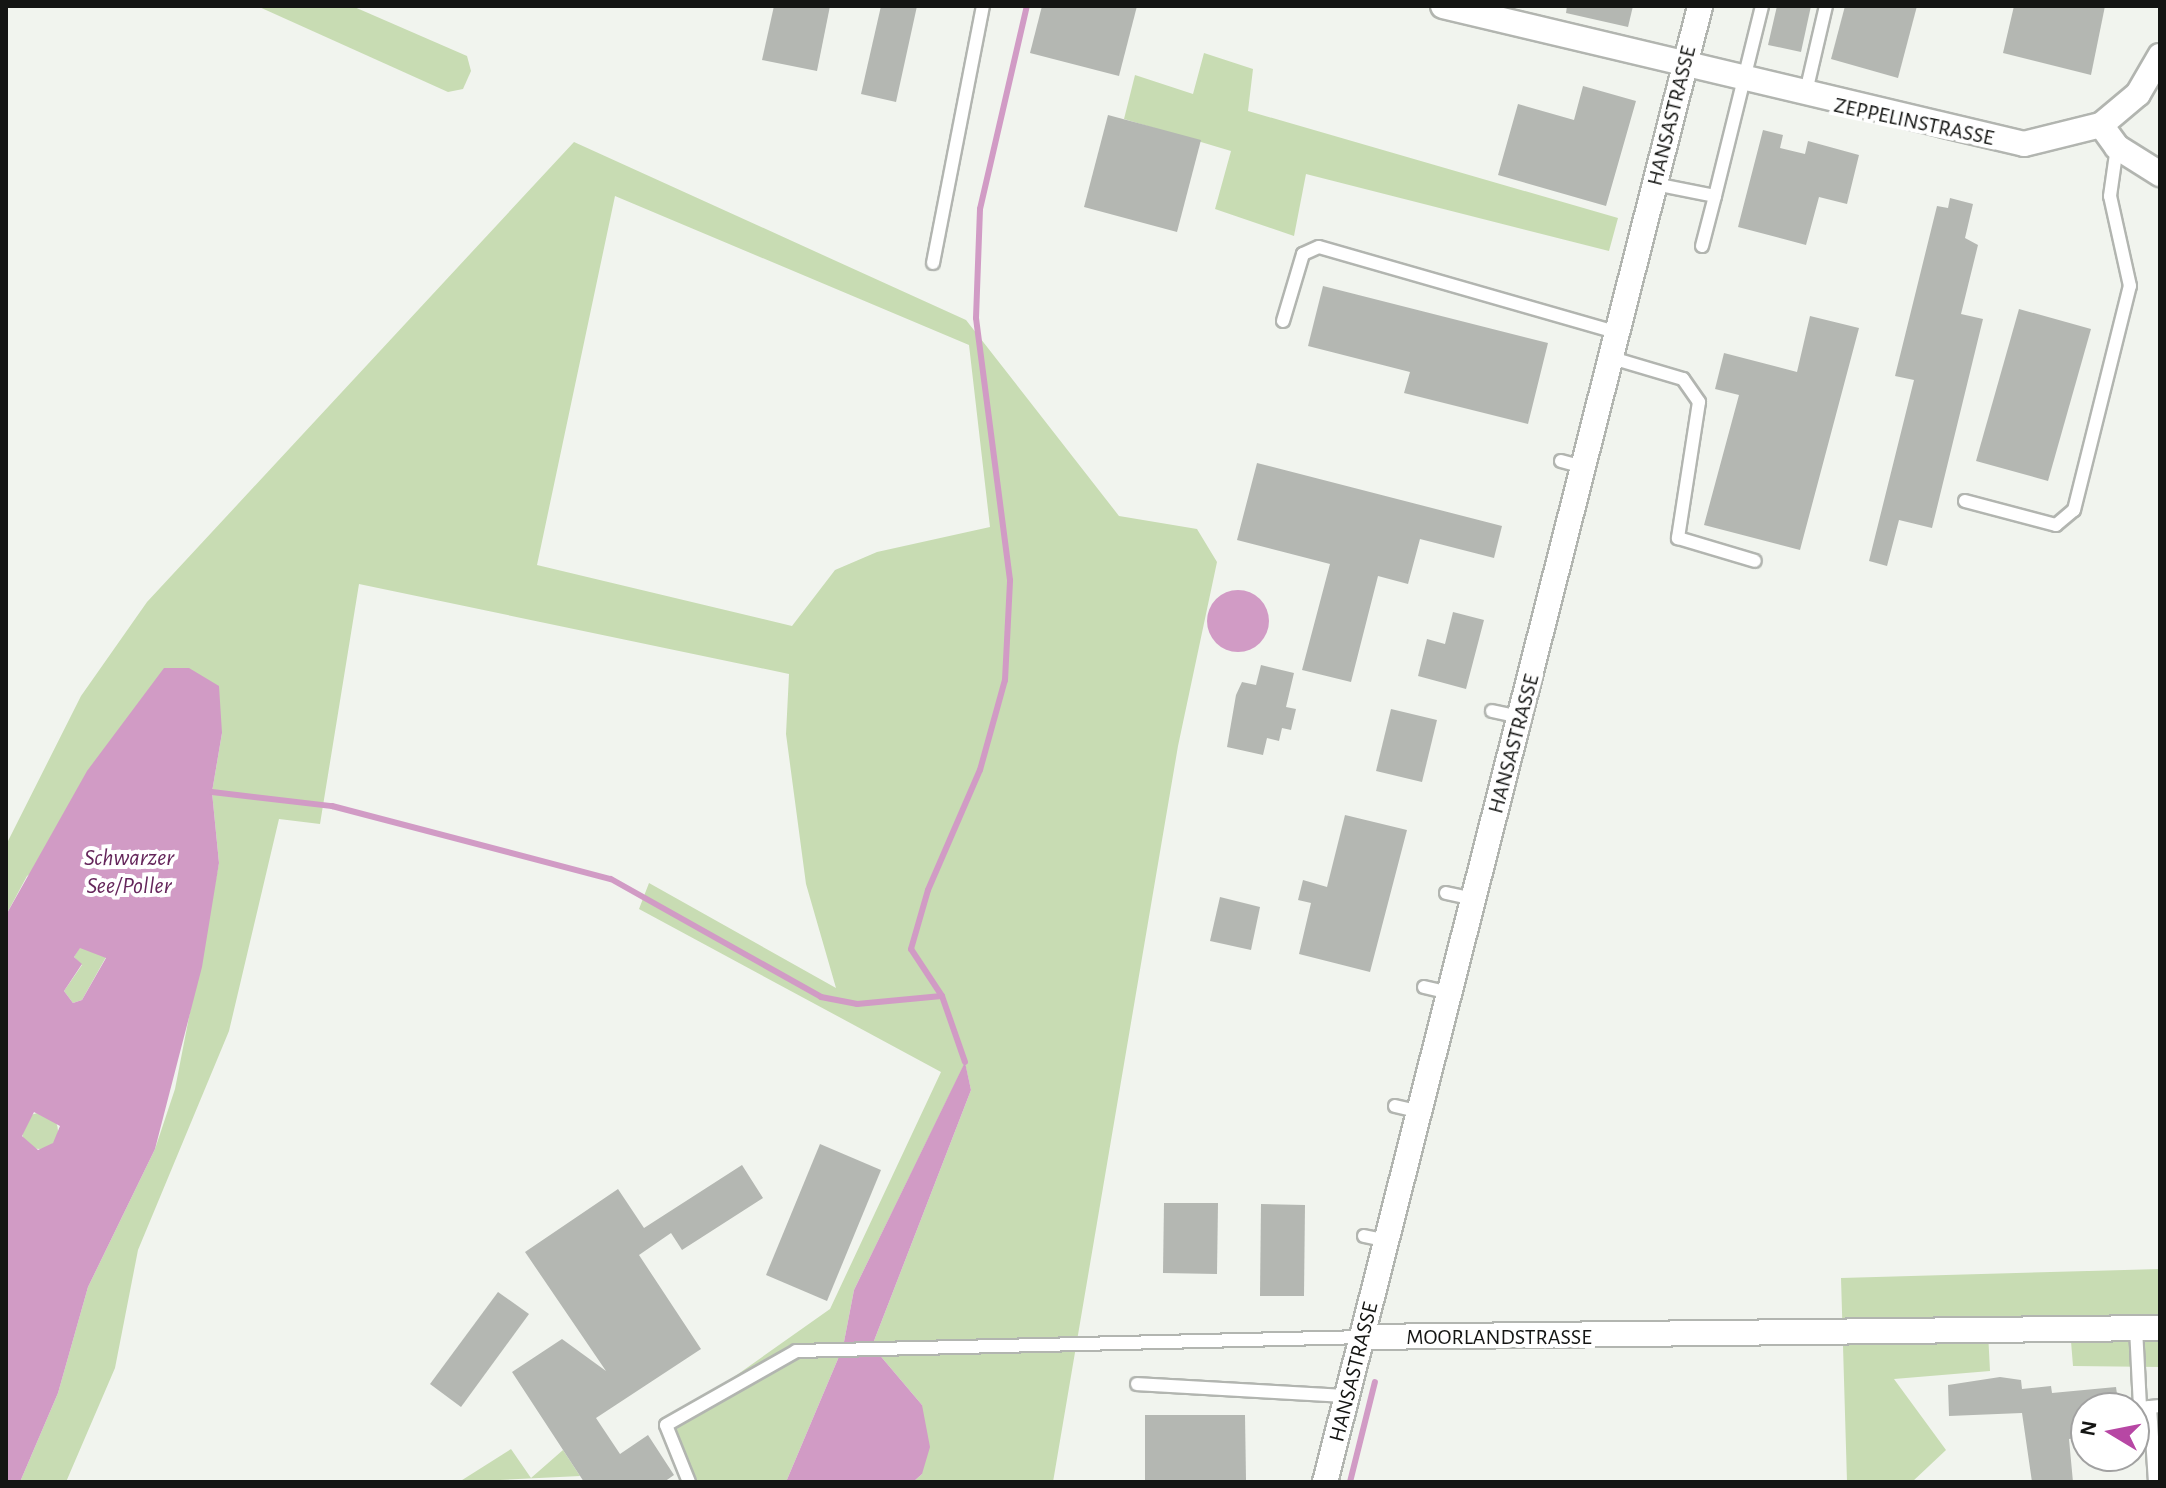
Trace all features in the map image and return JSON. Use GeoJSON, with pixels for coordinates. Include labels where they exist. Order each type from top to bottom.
{"type":"FeatureCollection","features":[{"type":"Feature","properties":{"kind":"street","name":"ZEPPELINSTRASSE"},"geometry":{"type":"LineString","coordinates":[[1443,6],[1744,83],[2010,142],[2068,139],[2101,125],[2138,94],[2160,56]]}},
{"type":"Feature","properties":{"kind":"street","name":"HANSASTRASSE"},"geometry":{"type":"LineString","coordinates":[[1325,1482],[1363,1337],[1376,1239],[1420,1112],[1521,718],[1573,464],[1612,358],[1700,6]]}},
{"type":"Feature","properties":{"kind":"street"},"geometry":{"type":"LineString","coordinates":[[2101,125],[2117,147],[2160,174]]}},
{"type":"Feature","properties":{"kind":"street","name":"MOORLANDSTRASSE"},"geometry":{"type":"LineString","coordinates":[[1363,1337],[2148,1328]]}},
{"type":"Feature","properties":{"kind":"lane"},"geometry":{"type":"LineString","coordinates":[[933,263],[983,6]]}},
{"type":"Feature","properties":{"kind":"lane"},"geometry":{"type":"LineString","coordinates":[[1702,246],[1762,6]]}},
{"type":"Feature","properties":{"kind":"lane"},"geometry":{"type":"LineString","coordinates":[[1805,97],[1826,6]]}},
{"type":"Feature","properties":{"kind":"lane"},"geometry":{"type":"LineString","coordinates":[[1965,501],[2056,525],[2074,510],[2130,286],[2110,196],[2117,147]]}},
{"type":"Feature","properties":{"kind":"lane"},"geometry":{"type":"LineString","coordinates":[[1655,184],[1715,196]]}},
{"type":"Feature","properties":{"kind":"lane"},"geometry":{"type":"LineString","coordinates":[[1283,321],[1303,254],[1319,247],[1618,333]]}},
{"type":"Feature","properties":{"kind":"lane"},"geometry":{"type":"LineString","coordinates":[[1612,358],[1683,379],[1699,402],[1678,538],[1755,561]]}},
{"type":"Feature","properties":{"kind":"lane"},"geometry":{"type":"LineString","coordinates":[[1492,711],[1521,718]]}},
{"type":"Feature","properties":{"kind":"lane"},"geometry":{"type":"LineString","coordinates":[[1446,893],[1474,899]]}},
{"type":"Feature","properties":{"kind":"lane"},"geometry":{"type":"LineString","coordinates":[[1424,987],[1450,993]]}},
{"type":"Feature","properties":{"kind":"lane"},"geometry":{"type":"LineString","coordinates":[[1395,1106],[1420,1112]]}},
{"type":"Feature","properties":{"kind":"lane"},"geometry":{"type":"LineString","coordinates":[[2148,1328],[2140,1408],[2155,1407],[2155,1482]]}},
{"type":"Feature","properties":{"kind":"lane","name":"MOORLANDSTRASSE"},"geometry":{"type":"LineString","coordinates":[[689,1482],[666,1425],[747,1374],[796,1351],[843,1347],[1363,1337]]}},
{"type":"Feature","properties":{"kind":"lane"},"geometry":{"type":"LineString","coordinates":[[1137,1384],[1348,1396]]}},
{"type":"Feature","properties":{"kind":"green space"},"geometry":{"type":"Polygon","coordinates":[[[257,6],[352,6],[467,56],[471,71],[463,89],[448,92],[257,6]]]}},
{"type":"Feature","properties":{"kind":"green space"},"geometry":{"type":"Polygon","coordinates":[[[1204,53],[1253,69],[1248,111],[1618,218],[1609,251],[1306,174],[1294,236],[1215,209],[1231,151],[1124,119],[1135,75],[1193,94],[1204,53]]]}},
{"type":"Feature","properties":{"kind":"green space"},"geometry":{"type":"Polygon","coordinates":[[[574,142],[966,320],[1119,516],[1197,529],[1217,562],[1178,746],[1053,1482],[913,1482],[922,1474],[922,1405],[872,1346],[971,1090],[965,1063],[854,1290],[843,1347],[786,1482],[689,1482],[666,1425],[830,1309],[941,1072],[639,909],[649,883],[836,988],[806,884],[786,734],[789,674],[359,584],[320,824],[279,819],[229,1031],[138,1250],[115,1368],[66,1482],[20,1482],[58,1393],[88,1287],[155,1149],[175,1089],[219,863],[212,792],[222,733],[27,876],[6,915],[6,845],[81,696],[147,602],[574,142]],[[615,196],[537,565],[792,626],[835,570],[877,552],[990,527],[969,345],[615,196]]]}},
{"type":"Feature","properties":{"kind":"green space"},"geometry":{"type":"Polygon","coordinates":[[[80,947],[106,957],[82,1000],[73,1003],[64,991],[82,965],[74,957],[80,947]]]}},
{"type":"Feature","properties":{"kind":"green space"},"geometry":{"type":"Polygon","coordinates":[[[40,1113],[53,1118],[58,1131],[53,1144],[40,1149],[27,1144],[22,1131],[27,1118],[40,1113]]]}},
{"type":"Feature","properties":{"kind":"green space"},"geometry":{"type":"Polygon","coordinates":[[[2160,1269],[2160,1367],[2073,1366],[2070,1329],[1988,1332],[1990,1371],[1894,1379],[1946,1450],[1912,1482],[1847,1482],[1841,1278],[2160,1269]]]}},
{"type":"Feature","properties":{"kind":"green space"},"geometry":{"type":"Polygon","coordinates":[[[511,1449],[531,1478],[563,1450],[580,1476],[459,1482],[511,1449]]]}},
{"type":"Feature","properties":{"kind":"water"},"geometry":{"type":"Polygon","coordinates":[[[1238,590],[1250,592],[1260,599],[1267,609],[1267,633],[1260,643],[1250,650],[1238,652],[1226,650],[1216,643],[1209,633],[1207,621],[1209,609],[1216,599],[1226,592],[1238,590]]]}},
{"type":"Feature","properties":{"kind":"water","name":"Schwarzer See/Poller"},"geometry":{"type":"Polygon","coordinates":[[[164,668],[189,668],[219,686],[222,733],[212,792],[219,863],[202,967],[155,1149],[88,1287],[58,1393],[20,1482],[6,1482],[6,915],[87,771],[164,668]],[[80,948],[74,957],[82,964],[64,991],[73,1003],[82,1000],[106,958],[80,948]],[[34,1112],[22,1136],[38,1150],[53,1143],[60,1126],[34,1112]]]}},
{"type":"Feature","properties":{"kind":"water"},"geometry":{"type":"Polygon","coordinates":[[[965,1062],[971,1090],[872,1346],[922,1405],[930,1447],[922,1474],[913,1482],[786,1482],[843,1347],[854,1290],[965,1062]]]}},
{"type":"Feature","properties":{"kind":"building"},"geometry":{"type":"Polygon","coordinates":[[[774,6],[830,6],[817,71],[762,60],[774,6]]]}},
{"type":"Feature","properties":{"kind":"building"},"geometry":{"type":"Polygon","coordinates":[[[881,6],[917,6],[896,102],[861,94],[881,6]]]}},
{"type":"Feature","properties":{"kind":"building"},"geometry":{"type":"Polygon","coordinates":[[[1042,6],[1137,6],[1119,76],[1030,53],[1042,6]]]}},
{"type":"Feature","properties":{"kind":"building"},"geometry":{"type":"Polygon","coordinates":[[[1567,6],[1633,6],[1628,27],[1566,13],[1567,6]]]}},
{"type":"Feature","properties":{"kind":"building"},"geometry":{"type":"Polygon","coordinates":[[[1777,6],[1811,6],[1801,52],[1768,45],[1777,6]]]}},
{"type":"Feature","properties":{"kind":"building"},"geometry":{"type":"Polygon","coordinates":[[[1845,6],[1917,6],[1898,78],[1831,59],[1845,6]]]}},
{"type":"Feature","properties":{"kind":"building"},"geometry":{"type":"Polygon","coordinates":[[[2014,6],[2105,6],[2091,75],[2003,53],[2014,6]]]}},
{"type":"Feature","properties":{"kind":"building"},"geometry":{"type":"Polygon","coordinates":[[[1583,86],[1636,101],[1606,206],[1498,175],[1518,104],[1574,120],[1583,86]]]}},
{"type":"Feature","properties":{"kind":"building"},"geometry":{"type":"Polygon","coordinates":[[[1108,115],[1201,140],[1177,232],[1084,207],[1108,115]]]}},
{"type":"Feature","properties":{"kind":"building"},"geometry":{"type":"Polygon","coordinates":[[[1763,130],[1783,135],[1780,148],[1805,154],[1808,141],[1859,155],[1847,204],[1819,197],[1806,245],[1738,227],[1763,130]]]}},
{"type":"Feature","properties":{"kind":"building"},"geometry":{"type":"Polygon","coordinates":[[[1950,198],[1973,204],[1965,238],[1978,245],[1961,314],[1983,319],[1932,528],[1899,520],[1887,566],[1869,561],[1914,380],[1895,376],[1937,206],[1948,208],[1950,198]]]}},
{"type":"Feature","properties":{"kind":"building"},"geometry":{"type":"Polygon","coordinates":[[[1323,286],[1548,343],[1528,424],[1404,393],[1410,372],[1308,346],[1323,286]]]}},
{"type":"Feature","properties":{"kind":"building"},"geometry":{"type":"Polygon","coordinates":[[[2019,309],[2091,329],[2048,481],[1976,461],[2019,309]]]}},
{"type":"Feature","properties":{"kind":"building"},"geometry":{"type":"Polygon","coordinates":[[[1810,316],[1859,328],[1800,550],[1704,525],[1739,395],[1715,389],[1724,353],[1797,372],[1810,316]]]}},
{"type":"Feature","properties":{"kind":"building"},"geometry":{"type":"Polygon","coordinates":[[[1257,463],[1502,526],[1494,558],[1420,539],[1408,584],[1378,576],[1351,682],[1302,670],[1330,564],[1237,540],[1257,463]]]}},
{"type":"Feature","properties":{"kind":"building"},"geometry":{"type":"Polygon","coordinates":[[[1453,612],[1484,620],[1466,689],[1418,676],[1427,639],[1445,644],[1453,612]]]}},
{"type":"Feature","properties":{"kind":"building"},"geometry":{"type":"Polygon","coordinates":[[[1261,665],[1294,673],[1286,707],[1296,709],[1291,730],[1282,728],[1279,741],[1267,738],[1263,755],[1227,747],[1236,695],[1242,682],[1256,685],[1261,665]]]}},
{"type":"Feature","properties":{"kind":"building"},"geometry":{"type":"Polygon","coordinates":[[[1391,709],[1437,720],[1422,782],[1376,771],[1391,709]]]}},
{"type":"Feature","properties":{"kind":"building"},"geometry":{"type":"Polygon","coordinates":[[[1345,815],[1407,830],[1370,972],[1299,954],[1311,903],[1298,900],[1303,880],[1327,887],[1345,815]]]}},
{"type":"Feature","properties":{"kind":"building"},"geometry":{"type":"Polygon","coordinates":[[[1220,897],[1260,907],[1251,950],[1210,941],[1220,897]]]}},
{"type":"Feature","properties":{"kind":"building"},"geometry":{"type":"Polygon","coordinates":[[[820,1144],[881,1170],[827,1301],[766,1275],[820,1144]]]}},
{"type":"Feature","properties":{"kind":"building"},"geometry":{"type":"Polygon","coordinates":[[[742,1165],[763,1198],[682,1250],[671,1233],[639,1255],[701,1349],[596,1418],[620,1454],[648,1435],[674,1475],[664,1482],[584,1482],[512,1372],[562,1339],[606,1371],[525,1252],[618,1189],[644,1228],[742,1165]]]}},
{"type":"Feature","properties":{"kind":"building"},"geometry":{"type":"Polygon","coordinates":[[[1164,1203],[1218,1203],[1217,1274],[1163,1273],[1164,1203]]]}},
{"type":"Feature","properties":{"kind":"building"},"geometry":{"type":"Polygon","coordinates":[[[1261,1204],[1305,1205],[1304,1296],[1260,1296],[1261,1204]]]}},
{"type":"Feature","properties":{"kind":"building"},"geometry":{"type":"Polygon","coordinates":[[[498,1292],[529,1314],[461,1407],[430,1384],[498,1292]]]}},
{"type":"Feature","properties":{"kind":"building"},"geometry":{"type":"Polygon","coordinates":[[[2000,1377],[2021,1380],[2022,1389],[2051,1386],[2052,1393],[2116,1387],[2117,1392],[2070,1392],[2070,1472],[2073,1482],[2032,1482],[2022,1413],[1949,1416],[1948,1385],[2000,1377]]]}},
{"type":"Feature","properties":{"kind":"building"},"geometry":{"type":"Polygon","coordinates":[[[1145,1415],[1245,1415],[1246,1480],[1145,1480],[1145,1415]]]}},
{"type":"Feature","properties":{"kind":"waterway"},"geometry":{"type":"LineString","coordinates":[[965,1062],[942,996],[911,949],[928,890],[980,770],[1005,680],[1010,580],[976,318],[980,209],[1027,6]]}},
{"type":"Feature","properties":{"kind":"waterway"},"geometry":{"type":"LineString","coordinates":[[212,792],[332,806],[611,879],[821,997],[857,1004],[942,996]]}},
{"type":"Feature","properties":{"kind":"waterway"},"geometry":{"type":"LineString","coordinates":[[1350,1482],[1375,1382]]}}]}
